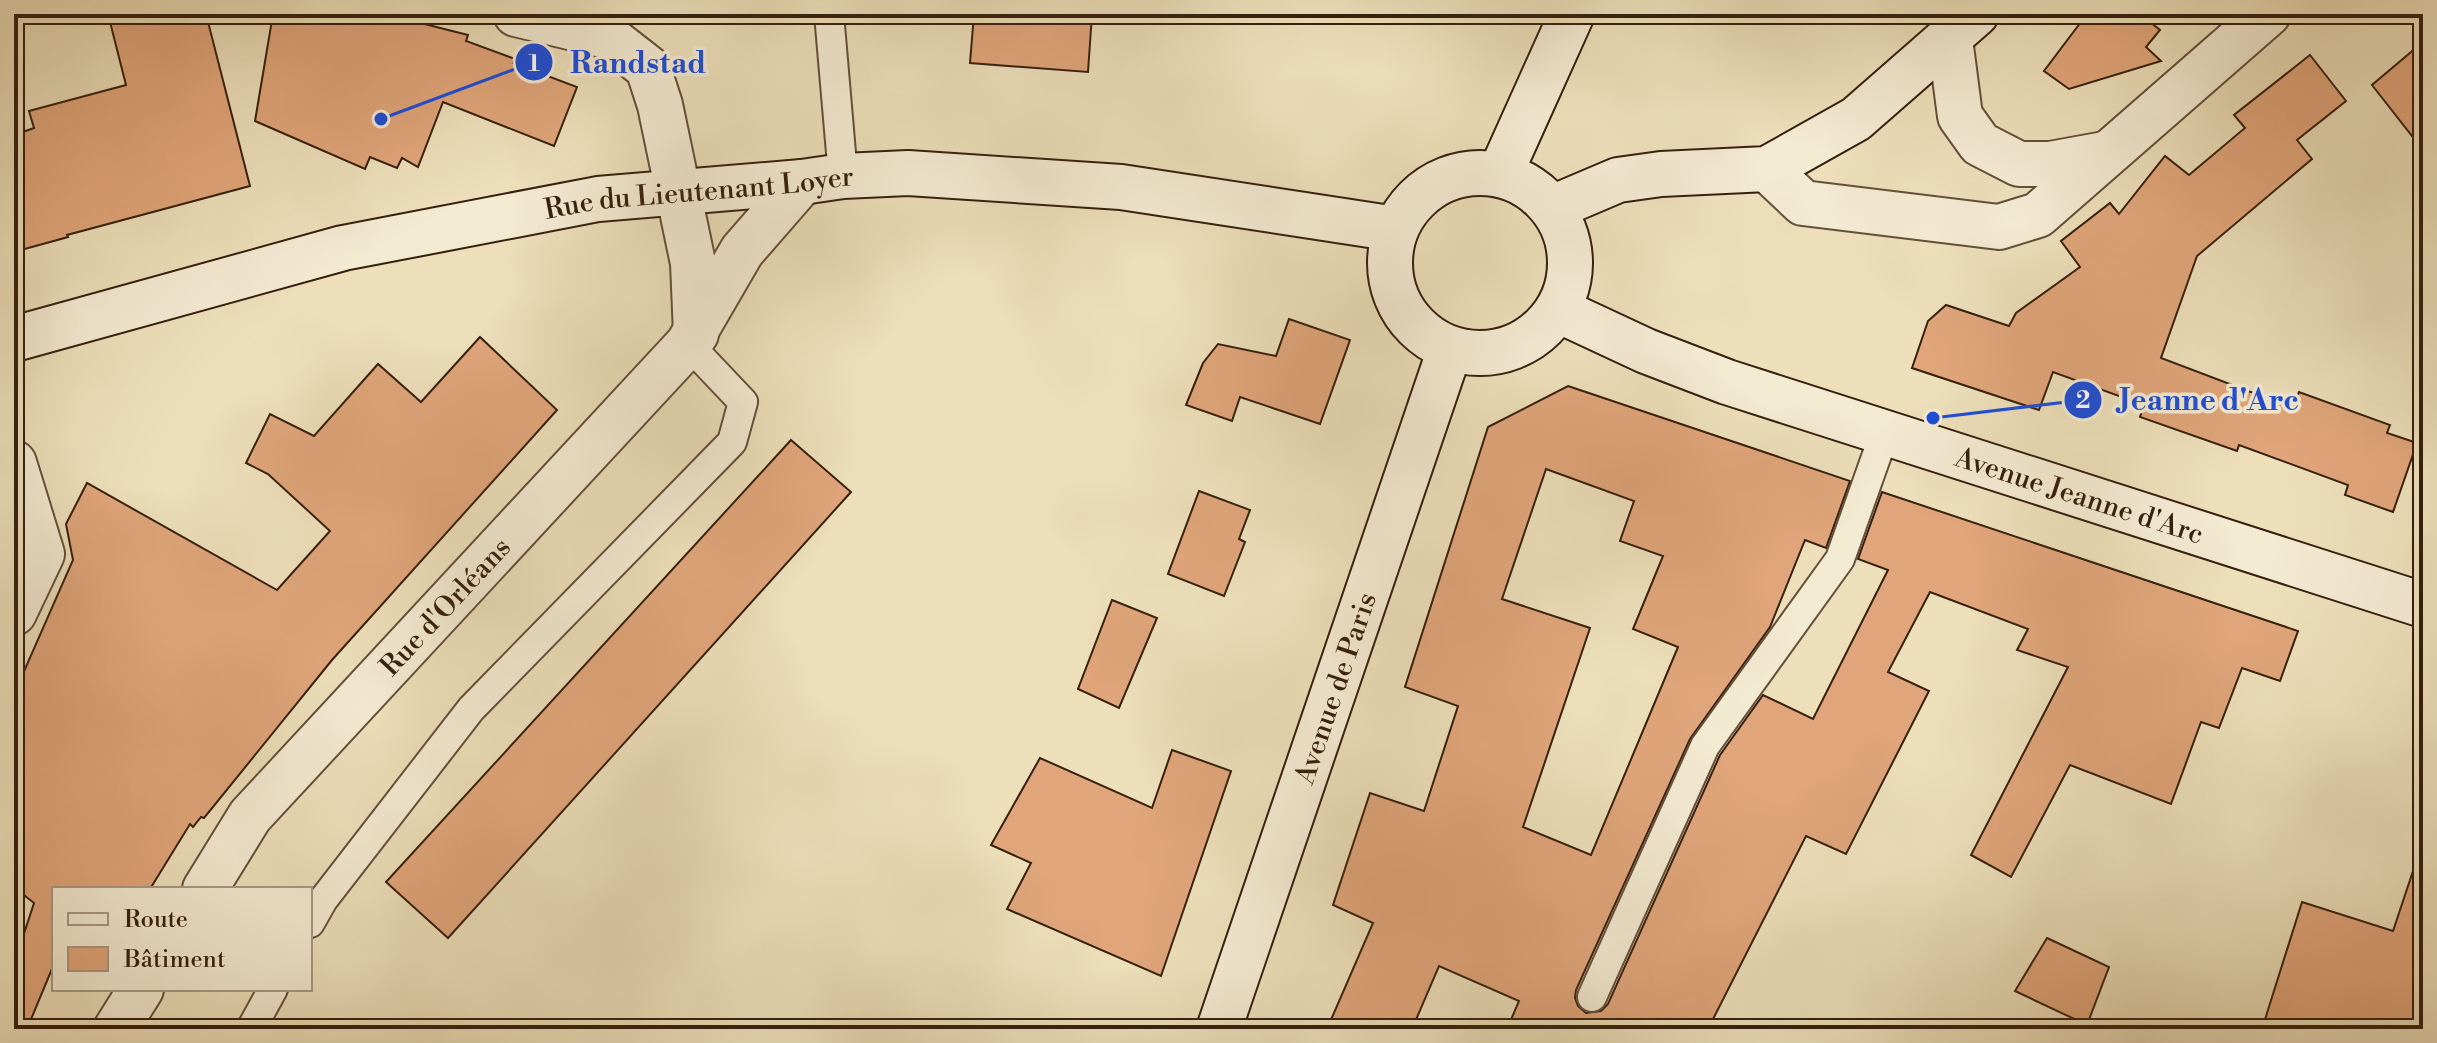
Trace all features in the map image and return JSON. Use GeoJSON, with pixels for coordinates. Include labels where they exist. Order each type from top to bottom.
{"type":"FeatureCollection","features":[{"type":"Feature","properties":{"kind":"main road"},"geometry":{"type":"LineString","coordinates":[[516,14],[607,36],[648,68],[660,105],[693,263],[692,339]]}},
{"type":"Feature","properties":{"kind":"main road"},"geometry":{"type":"LineString","coordinates":[[1500,174],[1572,14]]}},
{"type":"Feature","properties":{"kind":"main road"},"geometry":{"type":"LineString","coordinates":[[1767,169],[1803,203],[1999,227],[2038,215],[2268,14]]}},
{"type":"Feature","properties":{"kind":"main road"},"geometry":{"type":"LineString","coordinates":[[1552,208],[1618,180],[1661,174],[1767,169],[1856,119],[1963,26]]}},
{"type":"Feature","properties":{"kind":"main road"},"geometry":{"type":"LineString","coordinates":[[1963,26],[1960,116],[1980,144],[2019,164],[2050,164],[2105,154]]}},
{"type":"Feature","properties":{"kind":"main road"},"geometry":{"type":"LineString","coordinates":[[1478,172],[1500,174],[1538,192],[1552,208],[1566,232],[1571,258],[1568,285],[1558,310],[1538,333],[1511,348],[1480,354],[1450,349],[1426,335],[1406,315],[1394,290],[1390,262],[1396,229],[1403,214],[1436,183],[1456,175],[1478,172]]}},
{"type":"Feature","properties":{"kind":"main road","name":"Rue du Lieutenant Loyer"},"geometry":{"type":"LineString","coordinates":[[14,339],[343,248],[598,199],[822,179],[908,173],[1121,187],[1396,229]]}},
{"type":"Feature","properties":{"kind":"main road","name":"Rue d'Orléans"},"geometry":{"type":"LineString","coordinates":[[206,887],[250,816],[692,339],[742,251],[822,179]]}},
{"type":"Feature","properties":{"kind":"main road","name":"Avenue Jeanne d'Arc"},"geometry":{"type":"LineString","coordinates":[[1558,310],[1646,351],[1727,382],[2423,605]]}},
{"type":"Feature","properties":{"kind":"main road","name":"Avenue de Paris"},"geometry":{"type":"LineString","coordinates":[[1219,1029],[1450,349]]}},
{"type":"Feature","properties":{"kind":"main road"},"geometry":{"type":"LineString","coordinates":[[14,463],[42,554],[14,613]]}},
{"type":"Feature","properties":{"kind":"main road"},"geometry":{"type":"LineString","coordinates":[[116,1029],[140,991]]}},
{"type":"Feature","properties":{"kind":"lane"},"geometry":{"type":"LineString","coordinates":[[822,179],[829,14]]}},
{"type":"Feature","properties":{"kind":"lane"},"geometry":{"type":"LineString","coordinates":[[312,919],[323,900],[471,709],[732,442],[743,402],[692,339]]}},
{"type":"Feature","properties":{"kind":"lane"},"geometry":{"type":"LineString","coordinates":[[1592,997],[1705,746],[1840,559],[1885,432]]}},
{"type":"Feature","properties":{"kind":"lane"},"geometry":{"type":"LineString","coordinates":[[251,1029],[272,991]]}},
{"type":"Feature","properties":{"kind":"building"},"geometry":{"type":"Polygon","coordinates":[[[108,14],[206,14],[250,186],[14,252],[14,135],[34,128],[29,111],[126,85],[108,14]]]}},
{"type":"Feature","properties":{"kind":"building"},"geometry":{"type":"Polygon","coordinates":[[[273,14],[385,14],[468,35],[466,41],[577,87],[554,146],[443,102],[418,167],[402,158],[397,168],[370,157],[365,169],[255,121],[273,14]]]}},
{"type":"Feature","properties":{"kind":"building"},"geometry":{"type":"Polygon","coordinates":[[[974,14],[1092,14],[1088,72],[970,63],[974,14]]]}},
{"type":"Feature","properties":{"kind":"building"},"geometry":{"type":"Polygon","coordinates":[[[2087,14],[2140,14],[2160,30],[2146,47],[2161,61],[2069,89],[2044,71],[2087,14]]]}},
{"type":"Feature","properties":{"kind":"building"},"geometry":{"type":"Polygon","coordinates":[[[2423,42],[2423,150],[2372,85],[2423,42]]]}},
{"type":"Feature","properties":{"kind":"building"},"geometry":{"type":"Polygon","coordinates":[[[2310,55],[2346,101],[2297,140],[2312,159],[2197,256],[2161,358],[2293,408],[2299,392],[2390,425],[2387,433],[2417,443],[2393,512],[2345,495],[2348,485],[2239,445],[2237,451],[2140,417],[2144,405],[2053,372],[2039,410],[1912,368],[1928,321],[1946,305],[2009,326],[2016,313],[2080,267],[2061,241],[2110,203],[2119,214],[2165,156],[2189,175],[2245,128],[2234,115],[2310,55]]]}},
{"type":"Feature","properties":{"kind":"building"},"geometry":{"type":"Polygon","coordinates":[[[1289,319],[1350,340],[1320,424],[1240,397],[1232,421],[1186,405],[1203,363],[1218,344],[1276,356],[1289,319]]]}},
{"type":"Feature","properties":{"kind":"building"},"geometry":{"type":"Polygon","coordinates":[[[480,337],[557,410],[332,660],[204,818],[201,817],[193,827],[190,824],[151,887],[52,887],[52,969],[27,1029],[14,1029],[14,964],[34,903],[14,887],[14,694],[73,560],[66,524],[87,483],[277,590],[330,531],[268,474],[246,463],[270,414],[314,436],[378,364],[421,402],[480,337]]]}},
{"type":"Feature","properties":{"kind":"building"},"geometry":{"type":"Polygon","coordinates":[[[1568,386],[1850,481],[1826,548],[1805,540],[1770,627],[1690,739],[1576,990],[1578,1006],[1586,1013],[1601,1011],[1608,1004],[1720,755],[1763,695],[1813,719],[1888,570],[1858,559],[1882,492],[2298,631],[2280,681],[2242,668],[2219,728],[2201,722],[2171,804],[2070,765],[2011,877],[1971,855],[2068,667],[2017,650],[2028,629],[1930,592],[1888,672],[1929,691],[1846,854],[1806,836],[1708,1029],[1507,1029],[1519,1001],[1439,966],[1412,1029],[1327,1029],[1373,923],[1333,905],[1370,793],[1424,811],[1458,706],[1405,687],[1488,427],[1568,386]],[[1546,469],[1502,599],[1590,628],[1523,827],[1591,855],[1678,647],[1633,629],[1663,556],[1620,541],[1634,501],[1546,469]]]}},
{"type":"Feature","properties":{"kind":"building"},"geometry":{"type":"Polygon","coordinates":[[[791,440],[851,492],[448,938],[386,882],[791,440]]]}},
{"type":"Feature","properties":{"kind":"building"},"geometry":{"type":"Polygon","coordinates":[[[1199,491],[1250,510],[1239,539],[1245,542],[1224,596],[1168,574],[1199,491]]]}},
{"type":"Feature","properties":{"kind":"building"},"geometry":{"type":"Polygon","coordinates":[[[1112,600],[1157,618],[1119,708],[1078,689],[1112,600]]]}},
{"type":"Feature","properties":{"kind":"building"},"geometry":{"type":"Polygon","coordinates":[[[1172,750],[1231,771],[1161,976],[1007,909],[1031,863],[991,845],[1040,758],[1152,808],[1172,750]]]}},
{"type":"Feature","properties":{"kind":"building"},"geometry":{"type":"Polygon","coordinates":[[[2416,862],[2423,863],[2423,1029],[2262,1029],[2302,902],[2393,931],[2416,862]]]}},
{"type":"Feature","properties":{"kind":"building"},"geometry":{"type":"Polygon","coordinates":[[[2047,938],[2109,967],[2087,1025],[2015,991],[2047,938]]]}},
{"type":"Feature","properties":{"kind":"place","name":"Randstad"},"geometry":{"type":"Point","coordinates":[381,119]}},
{"type":"Feature","properties":{"kind":"place","name":"Jeanne d'Arc"},"geometry":{"type":"Point","coordinates":[1933,418]}}]}
